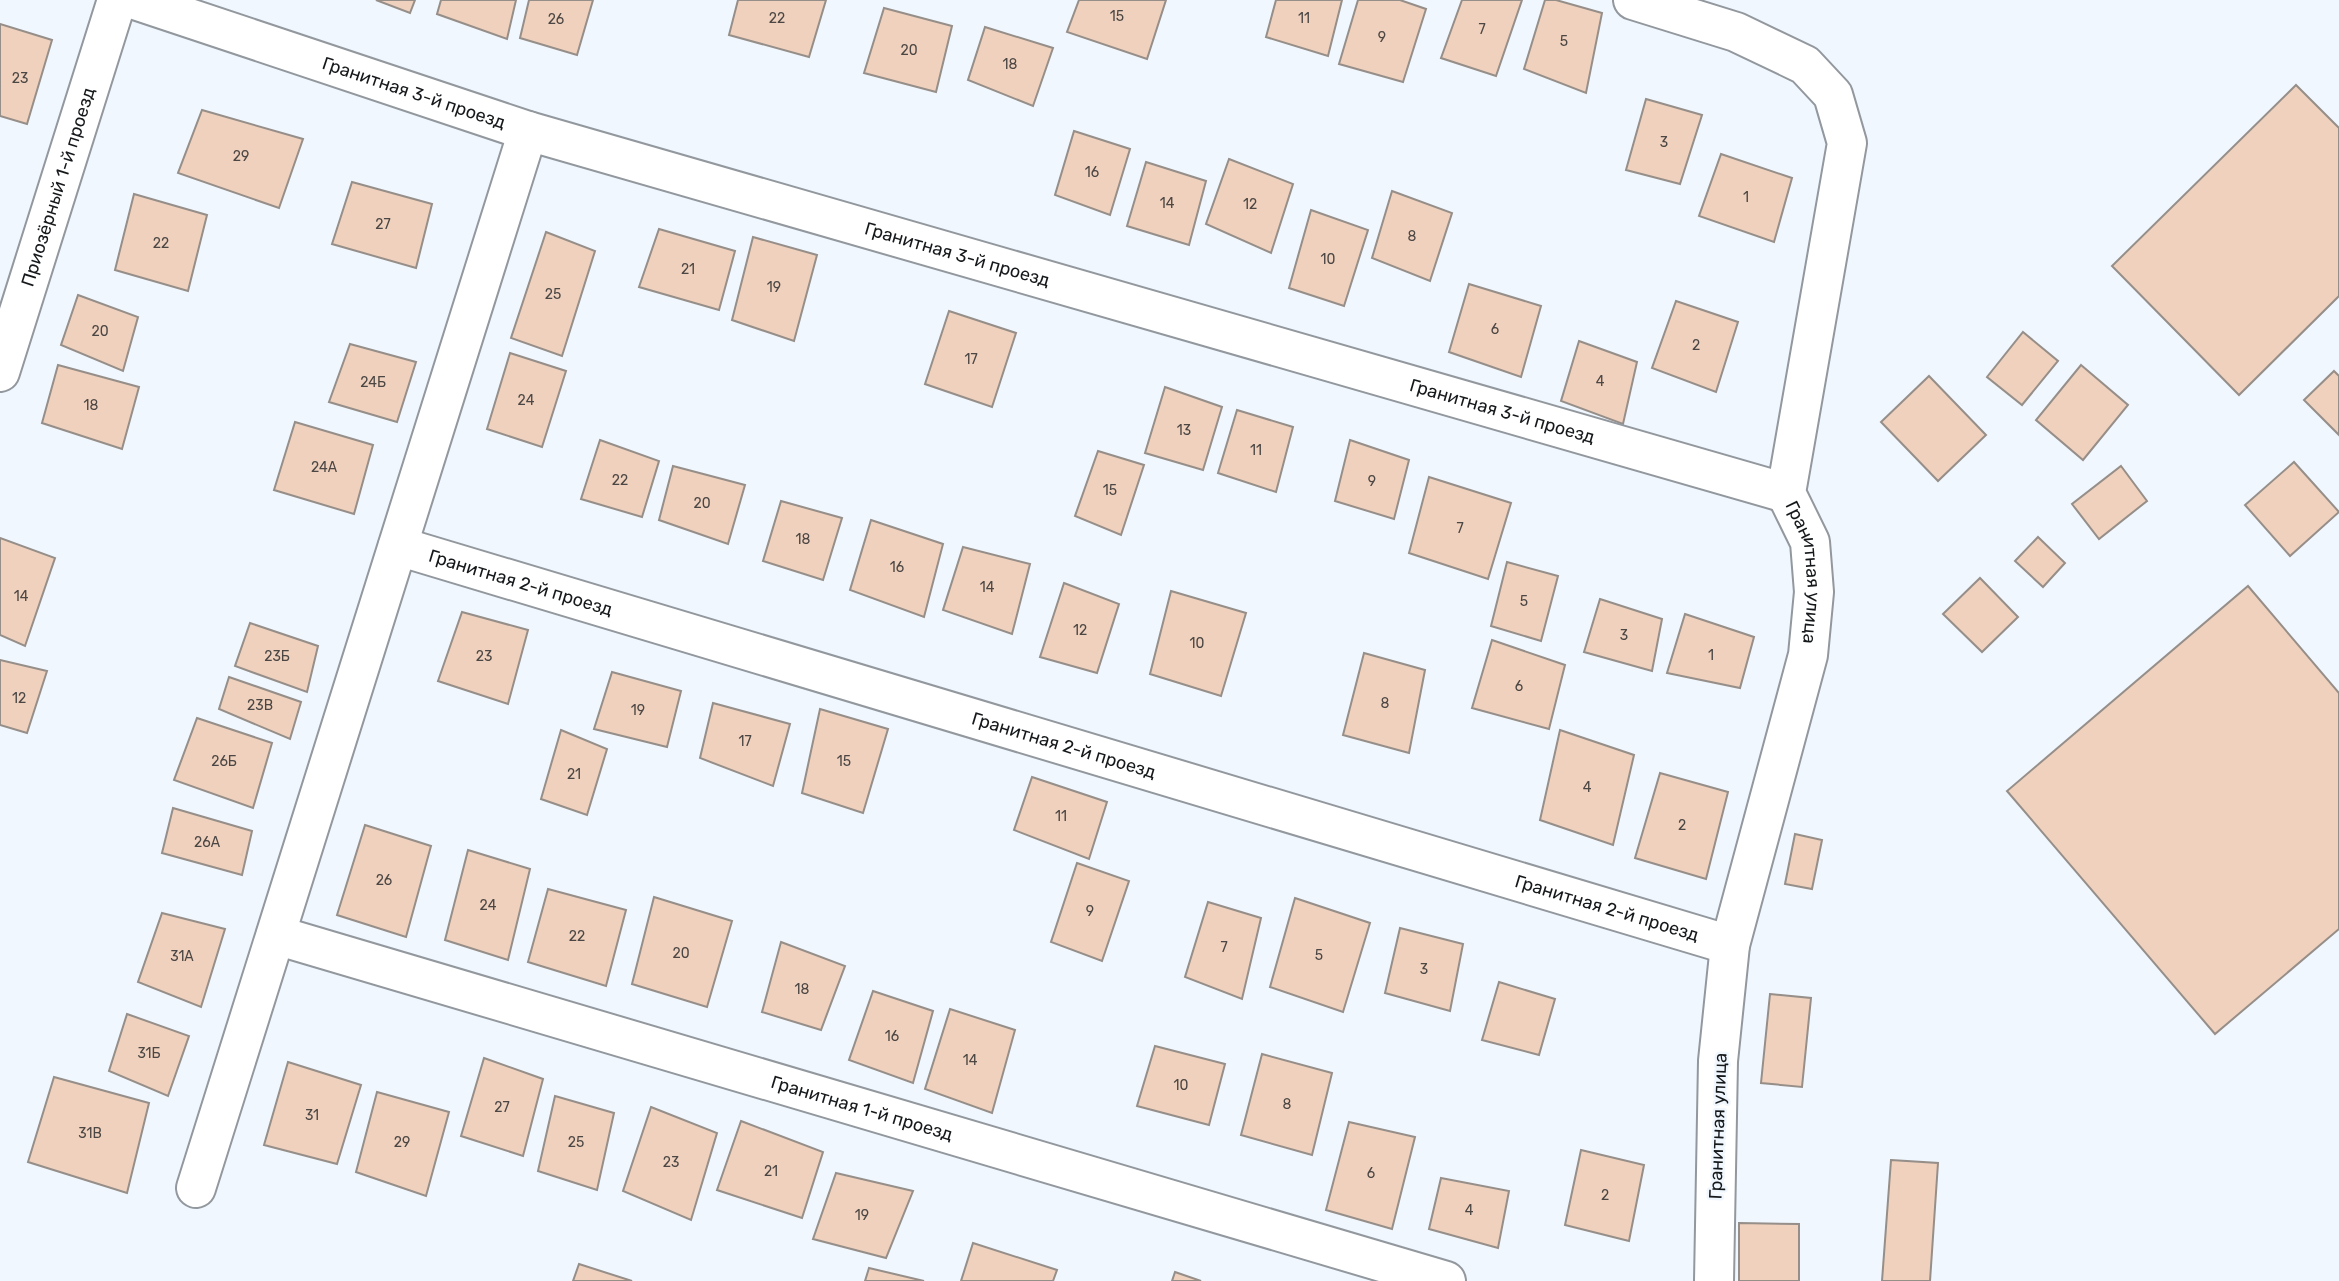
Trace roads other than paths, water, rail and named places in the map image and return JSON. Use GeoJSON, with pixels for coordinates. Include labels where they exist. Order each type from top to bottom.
{"type":"FeatureCollection","features":[{"type":"Feature","properties":{"kind":"street","name":"Гранитная улица"},"geometry":{"type":"LineString","coordinates":[[1633,0],[1735,16],[1805,65],[1833,95],[1847,143],[1786,493],[1810,542],[1814,592],[1808,655],[1730,945],[1718,1061],[1714,1281]]}},
{"type":"Feature","properties":{"kind":"street","name":"Гранитная 3-й проезд"},"geometry":{"type":"LineString","coordinates":[[138,1],[528,131],[1786,493]]}},
{"type":"Feature","properties":{"kind":"street","name":"Приозёрный 1-й проезд"},"geometry":{"type":"LineString","coordinates":[[0,372],[138,1]]}},
{"type":"Feature","properties":{"kind":"street"},"geometry":{"type":"LineString","coordinates":[[197,1188],[528,131]]}},
{"type":"Feature","properties":{"kind":"street","name":"Гранитная 2-й проезд"},"geometry":{"type":"LineString","coordinates":[[398,546],[1730,945]]}},
{"type":"Feature","properties":{"kind":"street","name":"Гранитная 1-й проезд"},"geometry":{"type":"LineString","coordinates":[[276,935],[1446,1281]]}}]}
